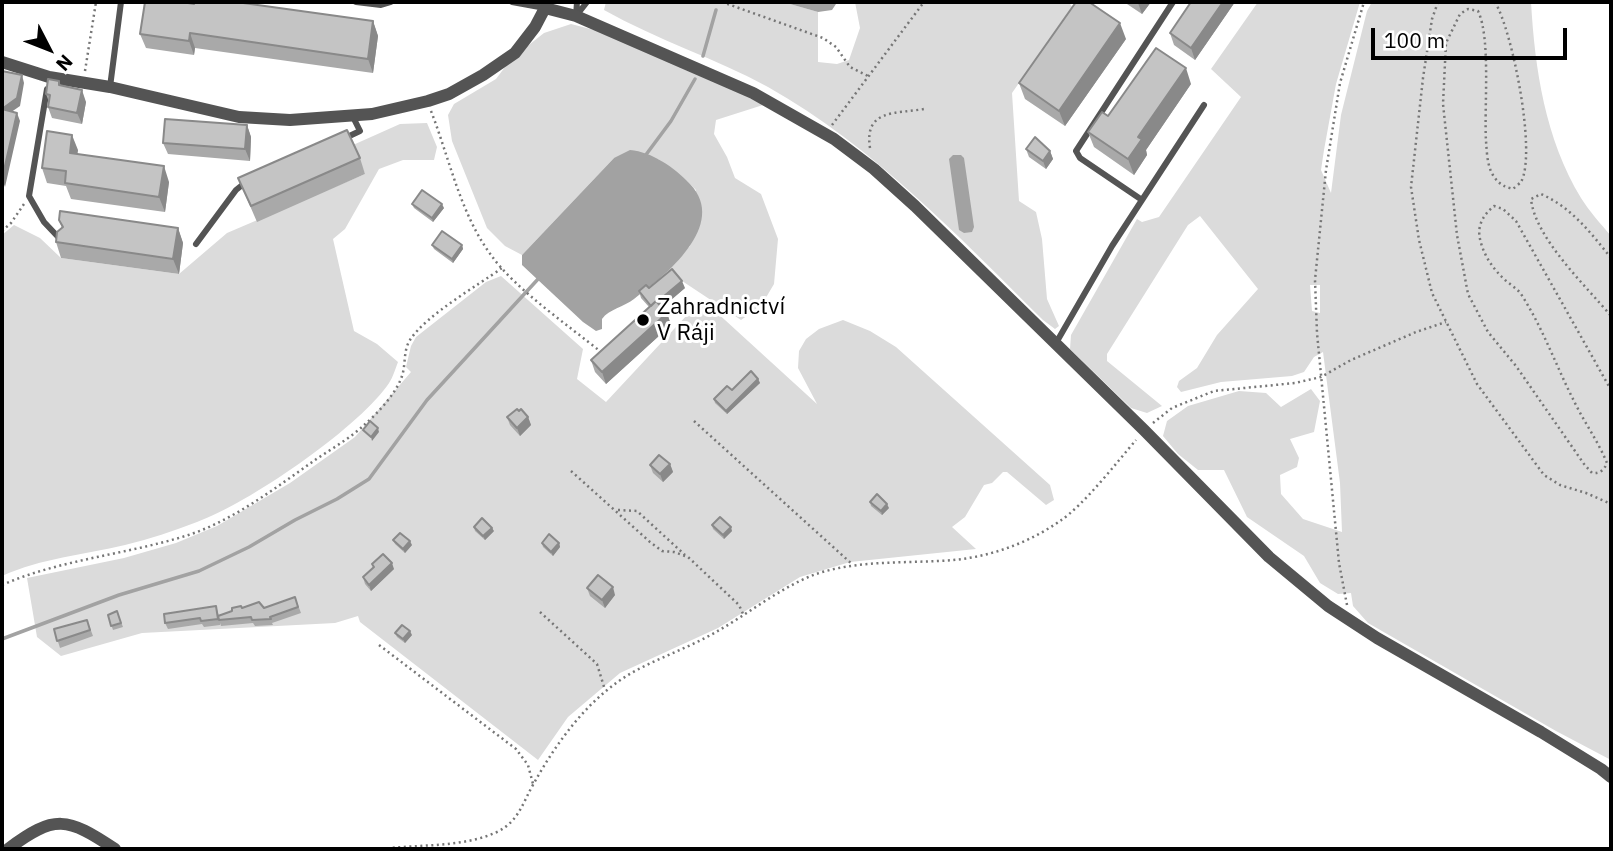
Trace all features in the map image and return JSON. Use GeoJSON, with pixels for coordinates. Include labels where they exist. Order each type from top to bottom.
{"type":"FeatureCollection","features":[{"type":"Feature","properties":{"kind":"street"},"geometry":{"type":"LineString","coordinates":[[2,62],[49,77],[110,87],[239,117],[290,120],[372,114],[428,102],[483,75],[515,53],[535,27],[545,8],[576,16],[753,93],[825,135],[874,169],[1144,430],[1269,557],[1350,622],[1541,732],[1611,777]]}},
{"type":"Feature","properties":{"kind":"street"},"geometry":{"type":"LineString","coordinates":[[8,849],[39,827],[62,824],[78,827],[115,849]]}},
{"type":"Feature","properties":{"kind":"lane"},"geometry":{"type":"LineString","coordinates":[[110,87],[121,2]]}},
{"type":"Feature","properties":{"kind":"lane"},"geometry":{"type":"LineString","coordinates":[[356,2],[381,5],[391,2]]}},
{"type":"Feature","properties":{"kind":"lane"},"geometry":{"type":"LineString","coordinates":[[512,2],[545,8]]}},
{"type":"Feature","properties":{"kind":"lane"},"geometry":{"type":"LineString","coordinates":[[576,16],[577,2]]}},
{"type":"Feature","properties":{"kind":"lane"},"geometry":{"type":"LineString","coordinates":[[576,16],[587,2]]}},
{"type":"Feature","properties":{"kind":"lane"},"geometry":{"type":"LineString","coordinates":[[1142,200],[1080,158],[1076,151],[1173,2]]}},
{"type":"Feature","properties":{"kind":"lane"},"geometry":{"type":"LineString","coordinates":[[49,77],[29,196],[44,222],[63,242]]}},
{"type":"Feature","properties":{"kind":"lane"},"geometry":{"type":"LineString","coordinates":[[1055,345],[1112,246],[1204,105]]}},
{"type":"Feature","properties":{"kind":"lane"},"geometry":{"type":"LineString","coordinates":[[334,143],[360,131],[352,115]]}},
{"type":"Feature","properties":{"kind":"lane"},"geometry":{"type":"LineString","coordinates":[[196,244],[236,190],[257,177]]}},
{"type":"Feature","properties":{"kind":"path"},"geometry":{"type":"LineString","coordinates":[[83,82],[96,2]]}},
{"type":"Feature","properties":{"kind":"path"},"geometry":{"type":"LineString","coordinates":[[722,2],[822,38],[836,47],[850,67],[870,77]]}},
{"type":"Feature","properties":{"kind":"path"},"geometry":{"type":"LineString","coordinates":[[825,135],[924,2]]}},
{"type":"Feature","properties":{"kind":"path"},"geometry":{"type":"LineString","coordinates":[[1350,622],[1339,563],[1321,377],[1315,280],[1326,170],[1340,83],[1364,2]]}},
{"type":"Feature","properties":{"kind":"path"},"geometry":{"type":"LineString","coordinates":[[1438,2],[1432,19],[1423,78],[1411,187],[1419,240],[1432,293],[1477,384],[1544,475],[1560,485],[1611,503]]}},
{"type":"Feature","properties":{"kind":"path"},"geometry":{"type":"LineString","coordinates":[[1495,2],[1503,14],[1513,53],[1526,134],[1524,168],[1520,183],[1513,189],[1504,187],[1493,177],[1487,156],[1485,46],[1483,22],[1478,11],[1468,9],[1460,14],[1446,43],[1443,104],[1457,235],[1468,294],[1488,332],[1516,366],[1584,464],[1592,473],[1598,474],[1607,463],[1600,445],[1574,402],[1535,317],[1519,291],[1502,277],[1487,258],[1479,238],[1479,225],[1487,212],[1493,206],[1503,209],[1516,221],[1611,390]]}},
{"type":"Feature","properties":{"kind":"path"},"geometry":{"type":"LineString","coordinates":[[428,102],[472,224],[492,256],[502,268],[601,352]]}},
{"type":"Feature","properties":{"kind":"path"},"geometry":{"type":"LineString","coordinates":[[874,169],[868,135],[871,124],[877,117],[925,109]]}},
{"type":"Feature","properties":{"kind":"path"},"geometry":{"type":"LineString","coordinates":[[1611,258],[1581,222],[1554,200],[1541,194],[1531,199],[1532,211],[1544,233],[1611,316]]}},
{"type":"Feature","properties":{"kind":"path"},"geometry":{"type":"LineString","coordinates":[[2,230],[11,223],[29,196]]}},
{"type":"Feature","properties":{"kind":"path"},"geometry":{"type":"LineString","coordinates":[[2,585],[62,564],[124,553],[185,536],[216,523],[281,484],[363,426],[396,387],[402,374],[409,341],[444,309],[502,268]]}},
{"type":"Feature","properties":{"kind":"path"},"geometry":{"type":"LineString","coordinates":[[382,849],[471,841],[496,832],[513,822],[533,784],[563,740],[605,690],[636,671],[711,635],[816,574],[853,565],[941,561],[982,556],[1021,543],[1061,521],[1144,430],[1172,408],[1214,391],[1295,383],[1321,377],[1350,360],[1446,322]]}},
{"type":"Feature","properties":{"kind":"path"},"geometry":{"type":"LineString","coordinates":[[694,421],[853,565]]}},
{"type":"Feature","properties":{"kind":"path"},"geometry":{"type":"LineString","coordinates":[[571,471],[662,551],[688,557]]}},
{"type":"Feature","properties":{"kind":"path"},"geometry":{"type":"LineString","coordinates":[[616,510],[637,511],[739,604],[744,616]]}},
{"type":"Feature","properties":{"kind":"path"},"geometry":{"type":"LineString","coordinates":[[540,612],[597,664],[605,690]]}},
{"type":"Feature","properties":{"kind":"path"},"geometry":{"type":"LineString","coordinates":[[379,645],[516,749],[528,765],[533,784]]}},
{"type":"Feature","properties":{"kind":"shaded area"},"geometry":{"type":"Polygon","coordinates":[[[606,2],[783,2],[818,12],[818,62],[837,64],[849,60],[860,28],[855,2],[1069,2],[1072,7],[1012,93],[1019,201],[1036,212],[1042,239],[1047,299],[1059,326],[1055,329],[1043,320],[913,194],[843,136],[768,87],[604,10],[606,2]]]}},
{"type":"Feature","properties":{"kind":"shaded area"},"geometry":{"type":"Polygon","coordinates":[[[783,2],[836,4],[832,10],[818,12],[783,2]]]}},
{"type":"Feature","properties":{"kind":"shaded area"},"geometry":{"type":"Polygon","coordinates":[[[1258,2],[1360,2],[1336,84],[1324,150],[1321,170],[1331,193],[1341,115],[1367,11],[1372,2],[1531,2],[1535,53],[1550,128],[1581,198],[1611,236],[1611,760],[1368,623],[1353,606],[1351,593],[1338,594],[1320,583],[1304,556],[1247,517],[1224,470],[1198,470],[1178,454],[1163,436],[1167,421],[1188,406],[1239,391],[1266,393],[1281,407],[1311,389],[1320,401],[1314,432],[1290,439],[1299,458],[1297,467],[1280,475],[1281,494],[1303,519],[1342,532],[1340,483],[1323,352],[1314,357],[1304,372],[1292,376],[1221,382],[1181,392],[1177,387],[1179,381],[1197,368],[1217,335],[1258,289],[1200,216],[1188,225],[1107,354],[1107,361],[1162,406],[1147,413],[1131,408],[1070,349],[1071,335],[1137,219],[1142,222],[1159,217],[1241,97],[1211,69],[1258,2]],[[1310,285],[1312,311],[1320,313],[1320,285],[1310,285]]]}},
{"type":"Feature","properties":{"kind":"shaded area"},"geometry":{"type":"Polygon","coordinates":[[[571,24],[606,33],[745,94],[763,105],[716,120],[714,134],[735,178],[761,194],[778,239],[774,284],[761,306],[741,320],[667,271],[690,246],[696,190],[658,159],[614,158],[522,255],[505,246],[487,228],[452,141],[448,115],[454,104],[496,79],[511,59],[544,33],[571,24]]]}},
{"type":"Feature","properties":{"kind":"shaded area"},"geometry":{"type":"Polygon","coordinates":[[[427,123],[437,147],[434,160],[403,160],[379,169],[345,229],[333,239],[354,331],[377,344],[398,362],[389,384],[371,404],[351,424],[299,464],[219,513],[143,540],[47,561],[2,576],[2,235],[14,225],[40,238],[61,258],[179,274],[227,233],[365,174],[353,145],[400,124],[427,123]]]}},
{"type":"Feature","properties":{"kind":"shaded area"},"geometry":{"type":"Polygon","coordinates":[[[630,150],[654,157],[684,178],[700,200],[702,216],[698,232],[676,263],[634,299],[605,316],[602,319],[602,329],[596,331],[522,265],[522,255],[614,158],[630,150]]]}},
{"type":"Feature","properties":{"kind":"shaded area"},"geometry":{"type":"Polygon","coordinates":[[[953,155],[961,155],[964,158],[974,227],[972,232],[964,233],[959,230],[949,159],[953,155]]]}},
{"type":"Feature","properties":{"kind":"shaded area"},"geometry":{"type":"Polygon","coordinates":[[[501,276],[583,349],[577,379],[606,402],[702,299],[817,404],[798,368],[799,351],[806,339],[819,329],[843,320],[870,331],[896,347],[1050,485],[1054,500],[1046,505],[1007,472],[1003,472],[992,483],[984,485],[965,517],[952,527],[976,549],[850,562],[800,577],[718,628],[620,673],[568,717],[538,760],[360,622],[358,616],[335,623],[142,633],[61,656],[37,637],[27,578],[124,558],[176,543],[217,526],[290,483],[355,437],[411,372],[406,367],[416,337],[486,282],[501,276]]]}},
{"type":"Feature","properties":{"kind":"building"},"geometry":{"type":"Polygon","coordinates":[[[145,2],[236,2],[373,21],[368,59],[190,33],[189,41],[140,34],[145,2]]]}},
{"type":"Feature","properties":{"kind":"building"},"geometry":{"type":"Polygon","coordinates":[[[1076,2],[1089,2],[1120,23],[1059,111],[1019,83],[1076,2]]]}},
{"type":"Feature","properties":{"kind":"building"},"geometry":{"type":"Polygon","coordinates":[[[1191,2],[1223,2],[1191,48],[1170,33],[1191,2]]]}},
{"type":"Feature","properties":{"kind":"building"},"geometry":{"type":"Polygon","coordinates":[[[1156,48],[1186,68],[1138,137],[1142,139],[1128,159],[1088,132],[1102,112],[1108,116],[1156,48]]]}},
{"type":"Feature","properties":{"kind":"building"},"geometry":{"type":"Polygon","coordinates":[[[2,71],[22,75],[17,98],[2,109],[2,71]]]}},
{"type":"Feature","properties":{"kind":"building"},"geometry":{"type":"Polygon","coordinates":[[[48,79],[59,81],[59,85],[82,90],[77,113],[48,107],[48,79]]]}},
{"type":"Feature","properties":{"kind":"building"},"geometry":{"type":"Polygon","coordinates":[[[2,109],[17,113],[2,179],[2,109]]]}},
{"type":"Feature","properties":{"kind":"building"},"geometry":{"type":"Polygon","coordinates":[[[165,119],[247,125],[245,149],[163,143],[165,119]]]}},
{"type":"Feature","properties":{"kind":"building"},"geometry":{"type":"Polygon","coordinates":[[[347,130],[360,158],[251,206],[238,178],[347,130]]]}},
{"type":"Feature","properties":{"kind":"building"},"geometry":{"type":"Polygon","coordinates":[[[47,131],[72,135],[70,153],[164,166],[159,197],[65,183],[66,171],[42,168],[47,131]]]}},
{"type":"Feature","properties":{"kind":"building"},"geometry":{"type":"Polygon","coordinates":[[[1035,137],[1050,151],[1043,161],[1026,149],[1035,137]]]}},
{"type":"Feature","properties":{"kind":"building"},"geometry":{"type":"Polygon","coordinates":[[[422,190],[442,204],[432,218],[412,204],[422,190]]]}},
{"type":"Feature","properties":{"kind":"building"},"geometry":{"type":"Polygon","coordinates":[[[60,211],[178,228],[173,259],[56,242],[57,232],[63,227],[59,220],[60,211]]]}},
{"type":"Feature","properties":{"kind":"building"},"geometry":{"type":"Polygon","coordinates":[[[442,231],[462,245],[452,259],[432,245],[442,231]]]}},
{"type":"Feature","properties":{"kind":"building"},"geometry":{"type":"Polygon","coordinates":[[[672,269],[682,281],[651,306],[639,291],[646,285],[649,288],[672,269]]]}},
{"type":"Feature","properties":{"kind":"building"},"geometry":{"type":"Polygon","coordinates":[[[656,301],[667,313],[602,372],[591,360],[656,301]]]}},
{"type":"Feature","properties":{"kind":"building"},"geometry":{"type":"Polygon","coordinates":[[[751,371],[758,379],[726,411],[714,399],[727,386],[732,390],[751,371]]]}},
{"type":"Feature","properties":{"kind":"building"},"geometry":{"type":"Polygon","coordinates":[[[521,409],[528,417],[517,428],[507,417],[521,409]]]}},
{"type":"Feature","properties":{"kind":"building"},"geometry":{"type":"Polygon","coordinates":[[[370,421],[378,428],[371,437],[363,430],[370,421]]]}},
{"type":"Feature","properties":{"kind":"building"},"geometry":{"type":"Polygon","coordinates":[[[659,455],[670,464],[660,474],[650,465],[659,455]]]}},
{"type":"Feature","properties":{"kind":"building"},"geometry":{"type":"Polygon","coordinates":[[[877,494],[887,504],[881,511],[870,502],[877,494]]]}},
{"type":"Feature","properties":{"kind":"building"},"geometry":{"type":"Polygon","coordinates":[[[720,517],[731,527],[723,535],[712,525],[720,517]]]}},
{"type":"Feature","properties":{"kind":"building"},"geometry":{"type":"Polygon","coordinates":[[[482,518],[492,528],[483,536],[474,527],[482,518]]]}},
{"type":"Feature","properties":{"kind":"building"},"geometry":{"type":"Polygon","coordinates":[[[400,533],[410,541],[403,549],[393,540],[400,533]]]}},
{"type":"Feature","properties":{"kind":"building"},"geometry":{"type":"Polygon","coordinates":[[[549,534],[559,543],[551,552],[542,543],[549,534]]]}},
{"type":"Feature","properties":{"kind":"building"},"geometry":{"type":"Polygon","coordinates":[[[383,554],[392,563],[369,585],[363,577],[383,554]]]}},
{"type":"Feature","properties":{"kind":"building"},"geometry":{"type":"Polygon","coordinates":[[[598,575],[613,587],[602,600],[587,588],[598,575]]]}},
{"type":"Feature","properties":{"kind":"building"},"geometry":{"type":"Polygon","coordinates":[[[295,597],[298,607],[270,617],[271,619],[252,620],[251,617],[219,620],[218,616],[232,611],[232,608],[242,608],[259,602],[264,608],[295,597]]]}},
{"type":"Feature","properties":{"kind":"building"},"geometry":{"type":"Polygon","coordinates":[[[216,606],[218,619],[201,621],[200,618],[165,623],[164,614],[216,606]]]}},
{"type":"Feature","properties":{"kind":"building"},"geometry":{"type":"Polygon","coordinates":[[[117,611],[121,623],[111,626],[108,615],[117,611]]]}},
{"type":"Feature","properties":{"kind":"building"},"geometry":{"type":"Polygon","coordinates":[[[87,620],[90,630],[57,641],[54,629],[87,620]]]}},
{"type":"Feature","properties":{"kind":"building"},"geometry":{"type":"Polygon","coordinates":[[[402,625],[410,631],[403,639],[395,633],[402,625]]]}},
{"type":"Feature","properties":{"kind":"waterway"},"geometry":{"type":"LineString","coordinates":[[703,56],[716,10]]}},
{"type":"Feature","properties":{"kind":"waterway"},"geometry":{"type":"LineString","coordinates":[[645,156],[671,121],[695,79]]}},
{"type":"Feature","properties":{"kind":"waterway"},"geometry":{"type":"LineString","coordinates":[[2,639],[119,595],[199,571],[249,547],[369,479],[427,400],[539,278]]}},
{"type":"Feature","properties":{"kind":"place","name":"Zahradnictví V Ráji"},"geometry":{"type":"Point","coordinates":[643,320]}}]}
